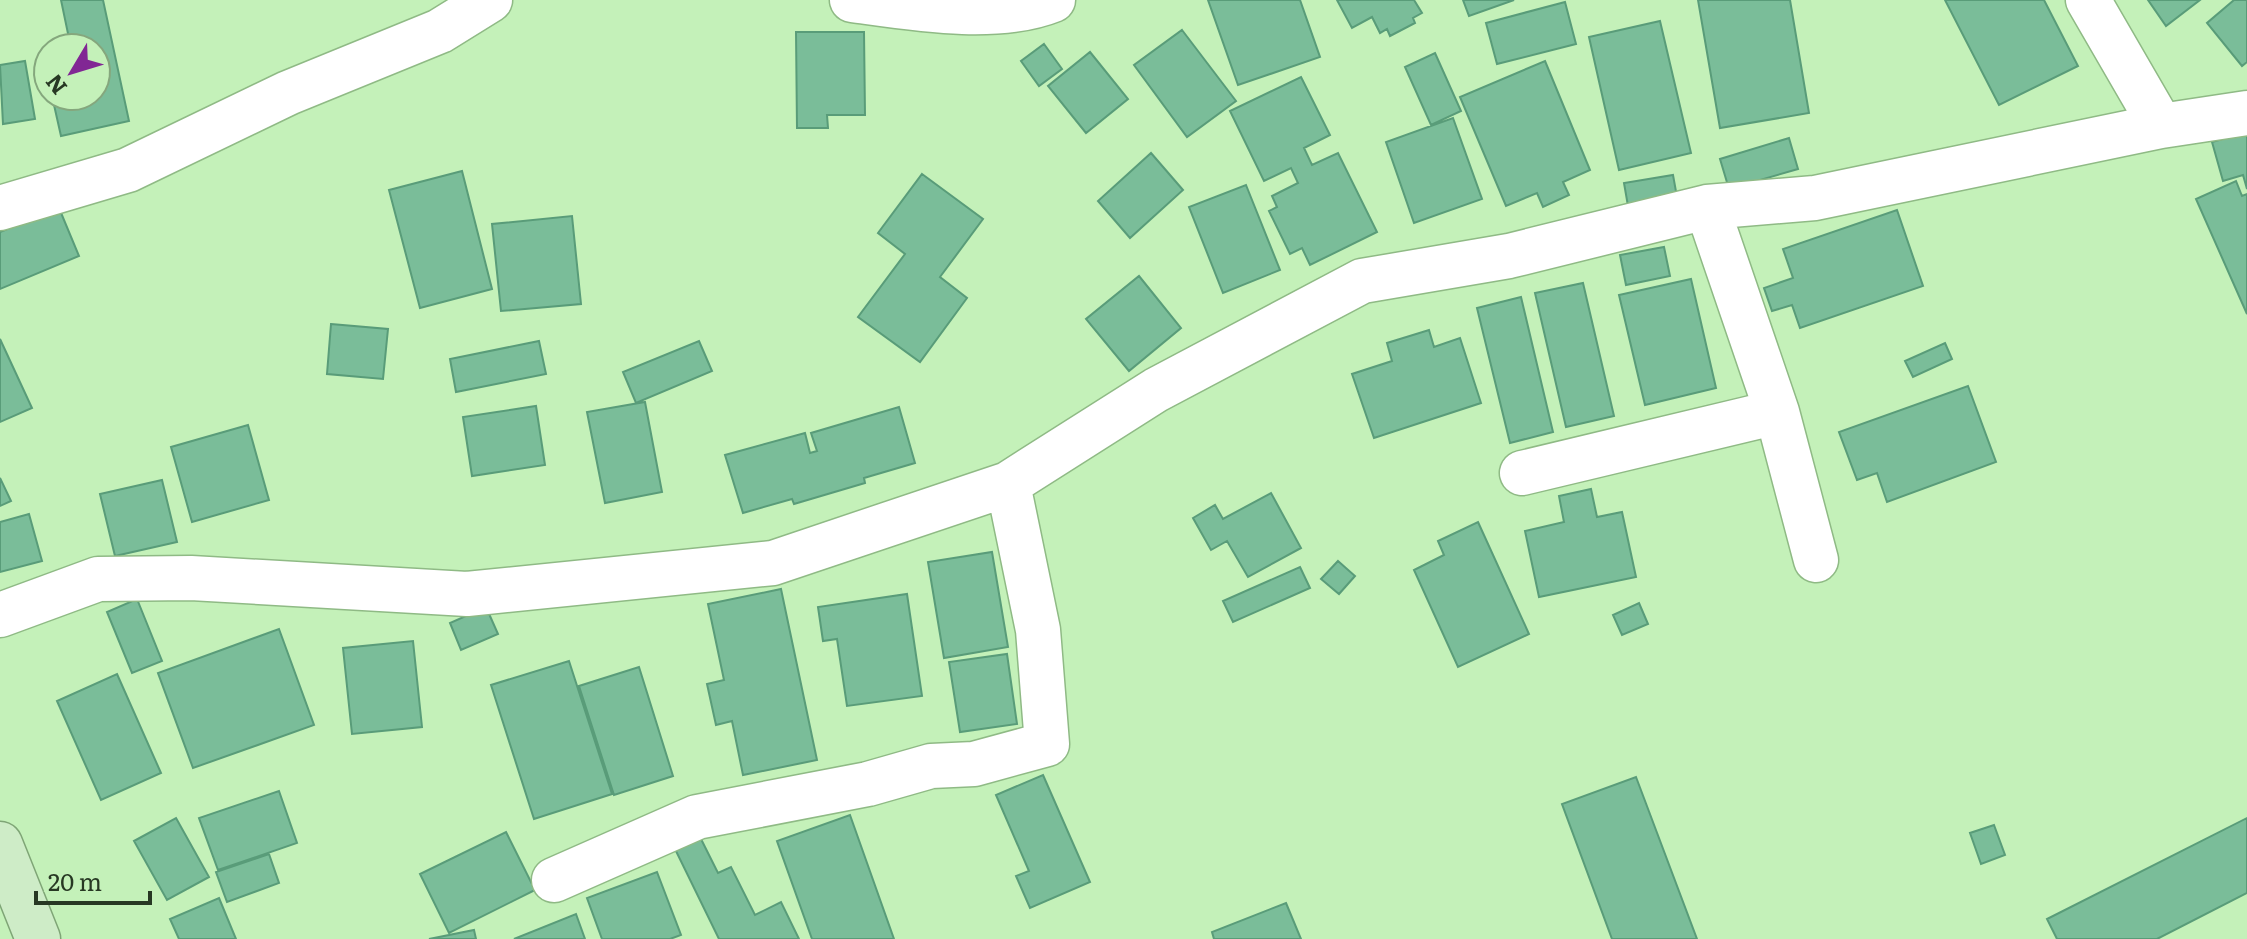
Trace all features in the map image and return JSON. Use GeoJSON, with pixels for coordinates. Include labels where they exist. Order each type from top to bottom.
{"type":"FeatureCollection","features":[{"type":"Feature","properties":{"kind":"main road"},"geometry":{"type":"LineString","coordinates":[[0,844],[38,939]]}},
{"type":"Feature","properties":{"kind":"street"},"geometry":{"type":"LineString","coordinates":[[0,208],[128,170],[288,93],[440,31],[490,0]]}},
{"type":"Feature","properties":{"kind":"street"},"geometry":{"type":"LineString","coordinates":[[852,0],[934,10],[1032,9],[1053,0]]}},
{"type":"Feature","properties":{"kind":"street"},"geometry":{"type":"LineString","coordinates":[[2088,0],[2161,126]]}},
{"type":"Feature","properties":{"kind":"street"},"geometry":{"type":"LineString","coordinates":[[0,615],[98,579],[191,578],[467,594],[773,563],[1008,484],[1156,390],[1362,281],[1509,256],[1707,207],[1815,198],[2161,126],[2247,113]]}},
{"type":"Feature","properties":{"kind":"street"},"geometry":{"type":"LineString","coordinates":[[1707,207],[1777,412],[1816,560]]}},
{"type":"Feature","properties":{"kind":"street"},"geometry":{"type":"LineString","coordinates":[[1522,473],[1777,412]]}},
{"type":"Feature","properties":{"kind":"street"},"geometry":{"type":"LineString","coordinates":[[554,880],[627,851],[697,817],[868,784],[931,766],[974,764],[1047,744],[1038,630],[1008,484]]}},
{"type":"Feature","properties":{"kind":"building"},"geometry":{"type":"Polygon","coordinates":[[[61,0],[103,0],[110,32],[68,32],[61,0]]]}},
{"type":"Feature","properties":{"kind":"building"},"geometry":{"type":"Polygon","coordinates":[[[1208,0],[1300,0],[1320,57],[1238,85],[1208,0]]]}},
{"type":"Feature","properties":{"kind":"building"},"geometry":{"type":"Polygon","coordinates":[[[1337,0],[1414,0],[1422,13],[1413,18],[1415,23],[1390,36],[1387,29],[1380,33],[1372,17],[1352,28],[1337,0]]]}},
{"type":"Feature","properties":{"kind":"building"},"geometry":{"type":"Polygon","coordinates":[[[1463,0],[1514,0],[1469,16],[1463,0]]]}},
{"type":"Feature","properties":{"kind":"building"},"geometry":{"type":"Polygon","coordinates":[[[1698,0],[1790,0],[1809,113],[1720,128],[1698,0]]]}},
{"type":"Feature","properties":{"kind":"building"},"geometry":{"type":"Polygon","coordinates":[[[1945,0],[2044,0],[2078,66],[1999,105],[1945,0]]]}},
{"type":"Feature","properties":{"kind":"building"},"geometry":{"type":"Polygon","coordinates":[[[2148,0],[2200,0],[2166,26],[2148,0]]]}},
{"type":"Feature","properties":{"kind":"building"},"geometry":{"type":"Polygon","coordinates":[[[2234,0],[2247,0],[2247,62],[2242,66],[2207,23],[2234,0]]]}},
{"type":"Feature","properties":{"kind":"building"},"geometry":{"type":"Polygon","coordinates":[[[1565,2],[1576,44],[1497,64],[1486,23],[1565,2]]]}},
{"type":"Feature","properties":{"kind":"building"},"geometry":{"type":"Polygon","coordinates":[[[1660,21],[1691,153],[1619,170],[1589,37],[1660,21]]]}},
{"type":"Feature","properties":{"kind":"building"},"geometry":{"type":"Polygon","coordinates":[[[1182,30],[1236,101],[1187,137],[1134,65],[1182,30]]]}},
{"type":"Feature","properties":{"kind":"building"},"geometry":{"type":"Polygon","coordinates":[[[796,32],[864,32],[865,115],[827,115],[828,128],[797,128],[796,32]]]}},
{"type":"Feature","properties":{"kind":"building"},"geometry":{"type":"Polygon","coordinates":[[[112,42],[129,121],[61,136],[56,112],[112,112],[112,42]]]}},
{"type":"Feature","properties":{"kind":"building"},"geometry":{"type":"Polygon","coordinates":[[[1044,44],[1062,69],[1039,86],[1021,61],[1044,44]]]}},
{"type":"Feature","properties":{"kind":"building"},"geometry":{"type":"Polygon","coordinates":[[[1090,52],[1128,99],[1086,133],[1048,86],[1090,52]]]}},
{"type":"Feature","properties":{"kind":"building"},"geometry":{"type":"Polygon","coordinates":[[[1435,53],[1461,111],[1431,125],[1405,67],[1435,53]]]}},
{"type":"Feature","properties":{"kind":"building"},"geometry":{"type":"Polygon","coordinates":[[[25,61],[35,119],[3,124],[0,65],[25,61]]]}},
{"type":"Feature","properties":{"kind":"building"},"geometry":{"type":"Polygon","coordinates":[[[1545,61],[1590,170],[1563,182],[1569,195],[1543,207],[1537,193],[1506,206],[1460,97],[1545,61]]]}},
{"type":"Feature","properties":{"kind":"building"},"geometry":{"type":"Polygon","coordinates":[[[1301,77],[1330,135],[1304,148],[1312,165],[1338,153],[1377,232],[1310,265],[1302,248],[1290,254],[1269,211],[1277,207],[1272,196],[1298,183],[1291,168],[1264,181],[1230,111],[1301,77]]]}},
{"type":"Feature","properties":{"kind":"building"},"geometry":{"type":"Polygon","coordinates":[[[1453,118],[1482,199],[1414,223],[1386,142],[1453,118]]]}},
{"type":"Feature","properties":{"kind":"building"},"geometry":{"type":"Polygon","coordinates":[[[2247,132],[2247,189],[2243,175],[2223,181],[2212,142],[2247,132]]]}},
{"type":"Feature","properties":{"kind":"building"},"geometry":{"type":"Polygon","coordinates":[[[1789,138],[1798,169],[1729,189],[1720,159],[1789,138]]]}},
{"type":"Feature","properties":{"kind":"building"},"geometry":{"type":"Polygon","coordinates":[[[1151,153],[1183,190],[1130,238],[1098,201],[1151,153]]]}},
{"type":"Feature","properties":{"kind":"building"},"geometry":{"type":"Polygon","coordinates":[[[462,171],[492,289],[420,308],[389,190],[462,171]]]}},
{"type":"Feature","properties":{"kind":"building"},"geometry":{"type":"Polygon","coordinates":[[[922,174],[983,219],[940,277],[967,298],[920,362],[858,317],[905,254],[878,233],[922,174]]]}},
{"type":"Feature","properties":{"kind":"building"},"geometry":{"type":"Polygon","coordinates":[[[1673,175],[1677,197],[1628,206],[1624,183],[1673,175]]]}},
{"type":"Feature","properties":{"kind":"building"},"geometry":{"type":"Polygon","coordinates":[[[2236,181],[2242,196],[2247,194],[2247,314],[2196,199],[2236,181]]]}},
{"type":"Feature","properties":{"kind":"building"},"geometry":{"type":"Polygon","coordinates":[[[1246,185],[1280,270],[1223,293],[1189,207],[1246,185]]]}},
{"type":"Feature","properties":{"kind":"building"},"geometry":{"type":"Polygon","coordinates":[[[59,208],[79,256],[0,289],[0,232],[59,208]]]}},
{"type":"Feature","properties":{"kind":"building"},"geometry":{"type":"Polygon","coordinates":[[[1897,210],[1923,286],[1800,328],[1792,305],[1772,311],[1764,288],[1793,278],[1783,249],[1897,210]]]}},
{"type":"Feature","properties":{"kind":"building"},"geometry":{"type":"Polygon","coordinates":[[[572,216],[581,304],[501,311],[492,224],[572,216]]]}},
{"type":"Feature","properties":{"kind":"building"},"geometry":{"type":"Polygon","coordinates":[[[1664,247],[1670,276],[1626,285],[1620,255],[1664,247]]]}},
{"type":"Feature","properties":{"kind":"building"},"geometry":{"type":"Polygon","coordinates":[[[1139,276],[1181,328],[1129,371],[1086,319],[1139,276]]]}},
{"type":"Feature","properties":{"kind":"building"},"geometry":{"type":"Polygon","coordinates":[[[1691,279],[1716,388],[1645,405],[1619,295],[1691,279]]]}},
{"type":"Feature","properties":{"kind":"building"},"geometry":{"type":"Polygon","coordinates":[[[1583,283],[1614,416],[1566,427],[1535,293],[1583,283]]]}},
{"type":"Feature","properties":{"kind":"building"},"geometry":{"type":"Polygon","coordinates":[[[1521,297],[1553,432],[1510,443],[1477,308],[1521,297]]]}},
{"type":"Feature","properties":{"kind":"building"},"geometry":{"type":"Polygon","coordinates":[[[331,324],[388,329],[383,379],[327,374],[331,324]]]}},
{"type":"Feature","properties":{"kind":"building"},"geometry":{"type":"Polygon","coordinates":[[[1429,330],[1434,347],[1460,338],[1481,403],[1374,438],[1352,374],[1392,361],[1387,343],[1429,330]]]}},
{"type":"Feature","properties":{"kind":"building"},"geometry":{"type":"Polygon","coordinates":[[[0,339],[32,408],[0,422],[0,339]]]}},
{"type":"Feature","properties":{"kind":"building"},"geometry":{"type":"Polygon","coordinates":[[[539,341],[546,374],[456,392],[450,359],[539,341]]]}},
{"type":"Feature","properties":{"kind":"building"},"geometry":{"type":"Polygon","coordinates":[[[699,341],[712,371],[636,403],[623,372],[699,341]]]}},
{"type":"Feature","properties":{"kind":"building"},"geometry":{"type":"Polygon","coordinates":[[[1945,343],[1952,359],[1913,377],[1905,361],[1945,343]]]}},
{"type":"Feature","properties":{"kind":"building"},"geometry":{"type":"Polygon","coordinates":[[[1968,386],[1996,462],[1887,502],[1877,473],[1857,480],[1839,432],[1968,386]]]}},
{"type":"Feature","properties":{"kind":"building"},"geometry":{"type":"Polygon","coordinates":[[[645,402],[662,492],[605,503],[587,412],[645,402]]]}},
{"type":"Feature","properties":{"kind":"building"},"geometry":{"type":"Polygon","coordinates":[[[536,406],[545,465],[472,476],[463,417],[536,406]]]}},
{"type":"Feature","properties":{"kind":"building"},"geometry":{"type":"Polygon","coordinates":[[[899,407],[915,463],[864,478],[865,483],[794,504],[792,499],[743,513],[725,455],[805,433],[810,453],[817,451],[811,433],[899,407]]]}},
{"type":"Feature","properties":{"kind":"building"},"geometry":{"type":"Polygon","coordinates":[[[248,425],[269,500],[192,522],[171,447],[248,425]]]}},
{"type":"Feature","properties":{"kind":"building"},"geometry":{"type":"Polygon","coordinates":[[[0,478],[11,501],[0,506],[0,478]]]}},
{"type":"Feature","properties":{"kind":"building"},"geometry":{"type":"Polygon","coordinates":[[[162,480],[177,542],[115,556],[100,494],[162,480]]]}},
{"type":"Feature","properties":{"kind":"building"},"geometry":{"type":"Polygon","coordinates":[[[1591,489],[1597,517],[1622,512],[1636,577],[1539,597],[1525,531],[1564,522],[1559,496],[1591,489]]]}},
{"type":"Feature","properties":{"kind":"building"},"geometry":{"type":"Polygon","coordinates":[[[1271,493],[1301,548],[1248,577],[1227,541],[1211,550],[1193,518],[1215,505],[1223,519],[1271,493]]]}},
{"type":"Feature","properties":{"kind":"building"},"geometry":{"type":"Polygon","coordinates":[[[29,514],[42,561],[0,572],[0,522],[29,514]]]}},
{"type":"Feature","properties":{"kind":"building"},"geometry":{"type":"Polygon","coordinates":[[[1478,522],[1529,634],[1458,667],[1414,570],[1444,555],[1438,541],[1478,522]]]}},
{"type":"Feature","properties":{"kind":"building"},"geometry":{"type":"Polygon","coordinates":[[[992,552],[1008,647],[944,658],[928,562],[992,552]]]}},
{"type":"Feature","properties":{"kind":"building"},"geometry":{"type":"Polygon","coordinates":[[[1338,561],[1355,576],[1339,594],[1321,579],[1338,561]]]}},
{"type":"Feature","properties":{"kind":"building"},"geometry":{"type":"Polygon","coordinates":[[[1300,567],[1310,588],[1233,622],[1223,601],[1300,567]]]}},
{"type":"Feature","properties":{"kind":"building"},"geometry":{"type":"Polygon","coordinates":[[[781,589],[817,760],[743,775],[732,721],[716,725],[707,684],[724,680],[708,604],[781,589]]]}},
{"type":"Feature","properties":{"kind":"building"},"geometry":{"type":"Polygon","coordinates":[[[907,594],[922,696],[847,706],[837,639],[823,641],[818,607],[907,594]]]}},
{"type":"Feature","properties":{"kind":"building"},"geometry":{"type":"Polygon","coordinates":[[[137,599],[162,661],[132,673],[107,612],[137,599]]]}},
{"type":"Feature","properties":{"kind":"building"},"geometry":{"type":"Polygon","coordinates":[[[1639,603],[1648,624],[1622,635],[1613,615],[1639,603]]]}},
{"type":"Feature","properties":{"kind":"building"},"geometry":{"type":"Polygon","coordinates":[[[486,607],[498,634],[461,650],[450,623],[486,607]]]}},
{"type":"Feature","properties":{"kind":"building"},"geometry":{"type":"Polygon","coordinates":[[[279,629],[314,725],[193,768],[158,673],[279,629]]]}},
{"type":"Feature","properties":{"kind":"building"},"geometry":{"type":"Polygon","coordinates":[[[413,641],[422,727],[352,734],[343,648],[413,641]]]}},
{"type":"Feature","properties":{"kind":"building"},"geometry":{"type":"Polygon","coordinates":[[[1007,654],[1017,724],[960,732],[949,662],[1007,654]]]}},
{"type":"Feature","properties":{"kind":"building"},"geometry":{"type":"Polygon","coordinates":[[[569,661],[612,794],[534,819],[491,685],[569,661]]]}},
{"type":"Feature","properties":{"kind":"building"},"geometry":{"type":"Polygon","coordinates":[[[639,667],[673,776],[614,795],[579,686],[639,667]]]}},
{"type":"Feature","properties":{"kind":"building"},"geometry":{"type":"Polygon","coordinates":[[[117,674],[161,773],[101,800],[57,701],[117,674]]]}},
{"type":"Feature","properties":{"kind":"building"},"geometry":{"type":"Polygon","coordinates":[[[1043,775],[1090,882],[1030,908],[1016,876],[1029,871],[996,795],[1043,775]]]}},
{"type":"Feature","properties":{"kind":"building"},"geometry":{"type":"Polygon","coordinates":[[[1636,777],[1697,939],[1612,939],[1562,804],[1636,777]]]}},
{"type":"Feature","properties":{"kind":"building"},"geometry":{"type":"Polygon","coordinates":[[[279,791],[297,843],[218,870],[199,818],[279,791]]]}},
{"type":"Feature","properties":{"kind":"building"},"geometry":{"type":"Polygon","coordinates":[[[850,815],[894,939],[812,939],[777,841],[850,815]]]}},
{"type":"Feature","properties":{"kind":"building"},"geometry":{"type":"Polygon","coordinates":[[[176,818],[209,877],[167,900],[134,841],[176,818]]]}},
{"type":"Feature","properties":{"kind":"building"},"geometry":{"type":"Polygon","coordinates":[[[2247,818],[2247,893],[2157,939],[2057,939],[2047,919],[2247,818]]]}},
{"type":"Feature","properties":{"kind":"building"},"geometry":{"type":"Polygon","coordinates":[[[1994,825],[2005,855],[1981,864],[1970,833],[1994,825]]]}},
{"type":"Feature","properties":{"kind":"building"},"geometry":{"type":"Polygon","coordinates":[[[506,832],[535,890],[449,933],[420,874],[506,832]]]}},
{"type":"Feature","properties":{"kind":"building"},"geometry":{"type":"Polygon","coordinates":[[[699,835],[718,873],[731,867],[755,915],[781,902],[799,939],[719,939],[674,847],[699,835]]]}},
{"type":"Feature","properties":{"kind":"building"},"geometry":{"type":"Polygon","coordinates":[[[269,854],[279,883],[227,902],[216,872],[269,854]]]}},
{"type":"Feature","properties":{"kind":"building"},"geometry":{"type":"Polygon","coordinates":[[[657,872],[681,935],[670,939],[602,939],[587,898],[657,872]]]}},
{"type":"Feature","properties":{"kind":"building"},"geometry":{"type":"Polygon","coordinates":[[[219,898],[236,939],[179,939],[170,919],[219,898]]]}},
{"type":"Feature","properties":{"kind":"building"},"geometry":{"type":"Polygon","coordinates":[[[1286,903],[1301,939],[1214,939],[1212,932],[1286,903]]]}},
{"type":"Feature","properties":{"kind":"building"},"geometry":{"type":"Polygon","coordinates":[[[576,914],[585,939],[514,939],[576,914]]]}},
{"type":"Feature","properties":{"kind":"building"},"geometry":{"type":"Polygon","coordinates":[[[474,930],[476,939],[429,939],[474,930]]]}}]}
